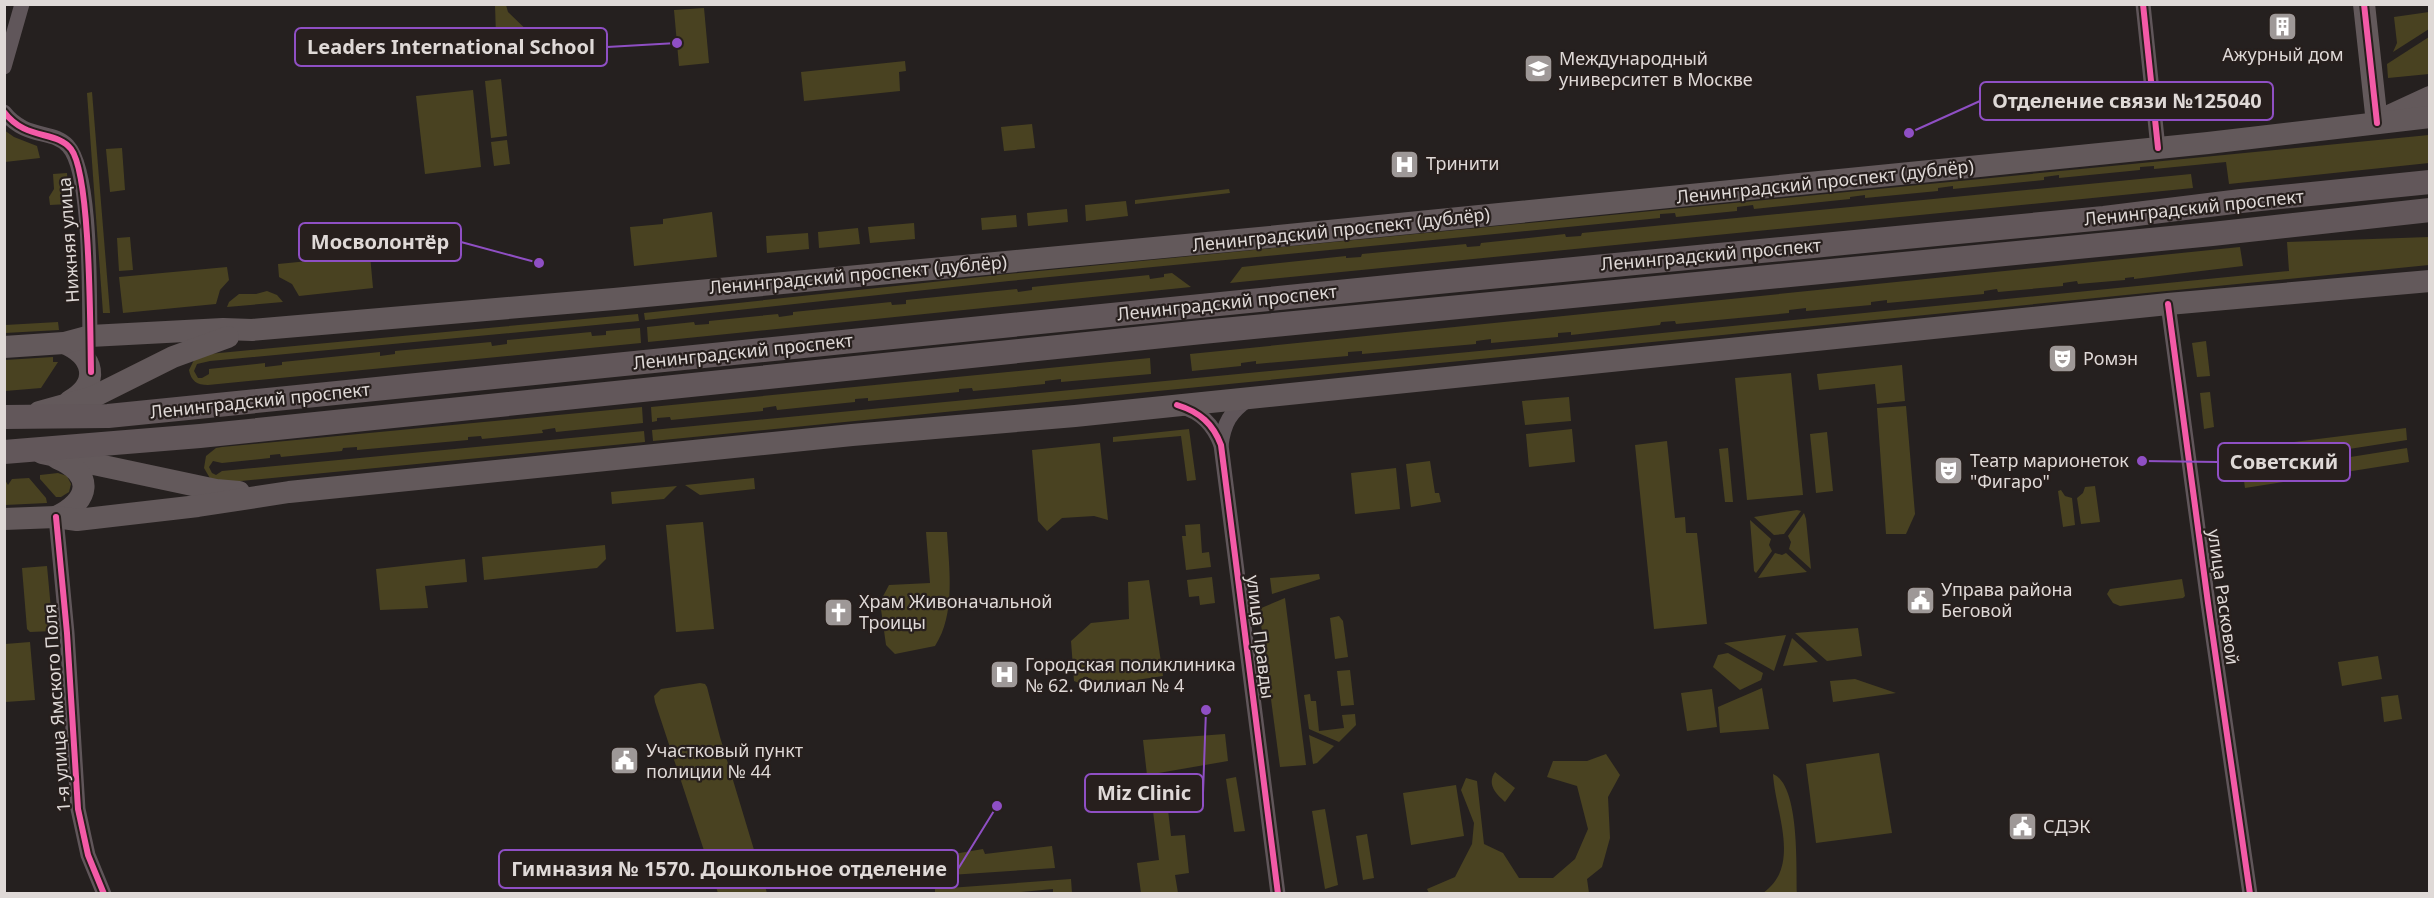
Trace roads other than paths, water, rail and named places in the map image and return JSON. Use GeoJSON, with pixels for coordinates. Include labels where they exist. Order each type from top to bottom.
{"type":"FeatureCollection","features":[{"type":"Feature","properties":{"kind":"main road"},"geometry":{"type":"LineString","coordinates":[[2364,4],[2377,123],[2430,97]]}},
{"type":"Feature","properties":{"kind":"main road","name":"Ленинградский проспект (дублёр)"},"geometry":{"type":"LineString","coordinates":[[4,346],[64,343],[90,336],[223,329],[252,330],[1249,239],[2158,148],[2430,117]]}},
{"type":"Feature","properties":{"kind":"main road","name":"Ленинградский проспект"},"geometry":{"type":"LineString","coordinates":[[14,417],[108,416],[1392,286],[2104,218],[2241,201],[2430,182]]}},
{"type":"Feature","properties":{"kind":"main road","name":"Ленинградский проспект"},"geometry":{"type":"LineString","coordinates":[[26,452],[1202,332],[2200,235],[2405,212],[2430,212]]}},
{"type":"Feature","properties":{"kind":"main road"},"geometry":{"type":"LineString","coordinates":[[4,519],[56,517],[77,520],[198,506],[289,492],[852,435],[1250,398],[2168,304],[2430,281]]}},
{"type":"Feature","properties":{"kind":"main road"},"geometry":{"type":"LineString","coordinates":[[2407,284],[2430,290]]}},
{"type":"Feature","properties":{"kind":"main road","name":"Ленинградский проспект (дублёр)"},"geometry":{"type":"LineString","coordinates":[[14,417],[93,397],[173,357],[252,330]]}},
{"type":"Feature","properties":{"kind":"main road"},"geometry":{"type":"LineString","coordinates":[[54,407],[75,398],[89,382],[90,336]]}},
{"type":"Feature","properties":{"kind":"main road"},"geometry":{"type":"LineString","coordinates":[[64,343],[80,353],[91,372]]}},
{"type":"Feature","properties":{"kind":"main road"},"geometry":{"type":"LineString","coordinates":[[26,452],[216,490],[289,492]]}},
{"type":"Feature","properties":{"kind":"main road"},"geometry":{"type":"LineString","coordinates":[[26,452],[75,468],[83,483],[83,492],[76,505],[56,517]]}},
{"type":"Feature","properties":{"kind":"street"},"geometry":{"type":"LineString","coordinates":[[4,67],[22,4]]}},
{"type":"Feature","properties":{"kind":"street"},"geometry":{"type":"LineString","coordinates":[[2143,4],[2158,148]]}},
{"type":"Feature","properties":{"kind":"street","name":"Нижняя улица"},"geometry":{"type":"LineString","coordinates":[[4,112],[20,128],[65,142],[74,153],[84,199],[90,336]]}},
{"type":"Feature","properties":{"kind":"street","name":"улица Расковой"},"geometry":{"type":"LineString","coordinates":[[2168,304],[2250,894]]}},
{"type":"Feature","properties":{"kind":"street","name":"улица Правды"},"geometry":{"type":"LineString","coordinates":[[1221,446],[1225,424],[1229,416],[1250,398]]}},
{"type":"Feature","properties":{"kind":"street","name":"улица Правды"},"geometry":{"type":"LineString","coordinates":[[1177,405],[1206,419],[1217,434],[1221,446],[1278,894]]}},
{"type":"Feature","properties":{"kind":"street","name":"1-я улица Ямского Поля"},"geometry":{"type":"LineString","coordinates":[[56,517],[67,633],[78,809],[88,855],[104,894]]}},
{"type":"Feature","properties":{"kind":"place","name":"Ажурный дом"},"geometry":{"type":"Point","coordinates":[2283,26]}},
{"type":"Feature","properties":{"kind":"place","name":"Leaders International School"},"geometry":{"type":"Point","coordinates":[677,43]}},
{"type":"Feature","properties":{"kind":"place","name":"Международный университет в Москве"},"geometry":{"type":"Point","coordinates":[1538,69]}},
{"type":"Feature","properties":{"kind":"place","name":"Отделение связи №125040"},"geometry":{"type":"Point","coordinates":[1909,133]}},
{"type":"Feature","properties":{"kind":"place","name":"Тринити"},"geometry":{"type":"Point","coordinates":[1405,164]}},
{"type":"Feature","properties":{"kind":"place","name":"Мосволонтёр"},"geometry":{"type":"Point","coordinates":[539,263]}},
{"type":"Feature","properties":{"kind":"place","name":"Ромэн"},"geometry":{"type":"Point","coordinates":[2062,359]}},
{"type":"Feature","properties":{"kind":"place","name":"Советский"},"geometry":{"type":"Point","coordinates":[2142,461]}},
{"type":"Feature","properties":{"kind":"place","name":"Театр марионеток \"Фигаро\""},"geometry":{"type":"Point","coordinates":[1949,471]}},
{"type":"Feature","properties":{"kind":"place","name":"Управа района Беговой"},"geometry":{"type":"Point","coordinates":[1920,600]}},
{"type":"Feature","properties":{"kind":"place","name":"Храм Живоначальной Троицы"},"geometry":{"type":"Point","coordinates":[838,612]}},
{"type":"Feature","properties":{"kind":"place","name":"Городская поликлиника № 62. Филиал № 4"},"geometry":{"type":"Point","coordinates":[1004,675]}},
{"type":"Feature","properties":{"kind":"place","name":"Miz Clinic"},"geometry":{"type":"Point","coordinates":[1206,710]}},
{"type":"Feature","properties":{"kind":"place","name":"Участковый пункт полиции № 44"},"geometry":{"type":"Point","coordinates":[625,761]}},
{"type":"Feature","properties":{"kind":"place","name":"Гимназия № 1570. Дошкольное отделение"},"geometry":{"type":"Point","coordinates":[997,806]}},
{"type":"Feature","properties":{"kind":"place","name":"СДЭК"},"geometry":{"type":"Point","coordinates":[2022,827]}}]}
